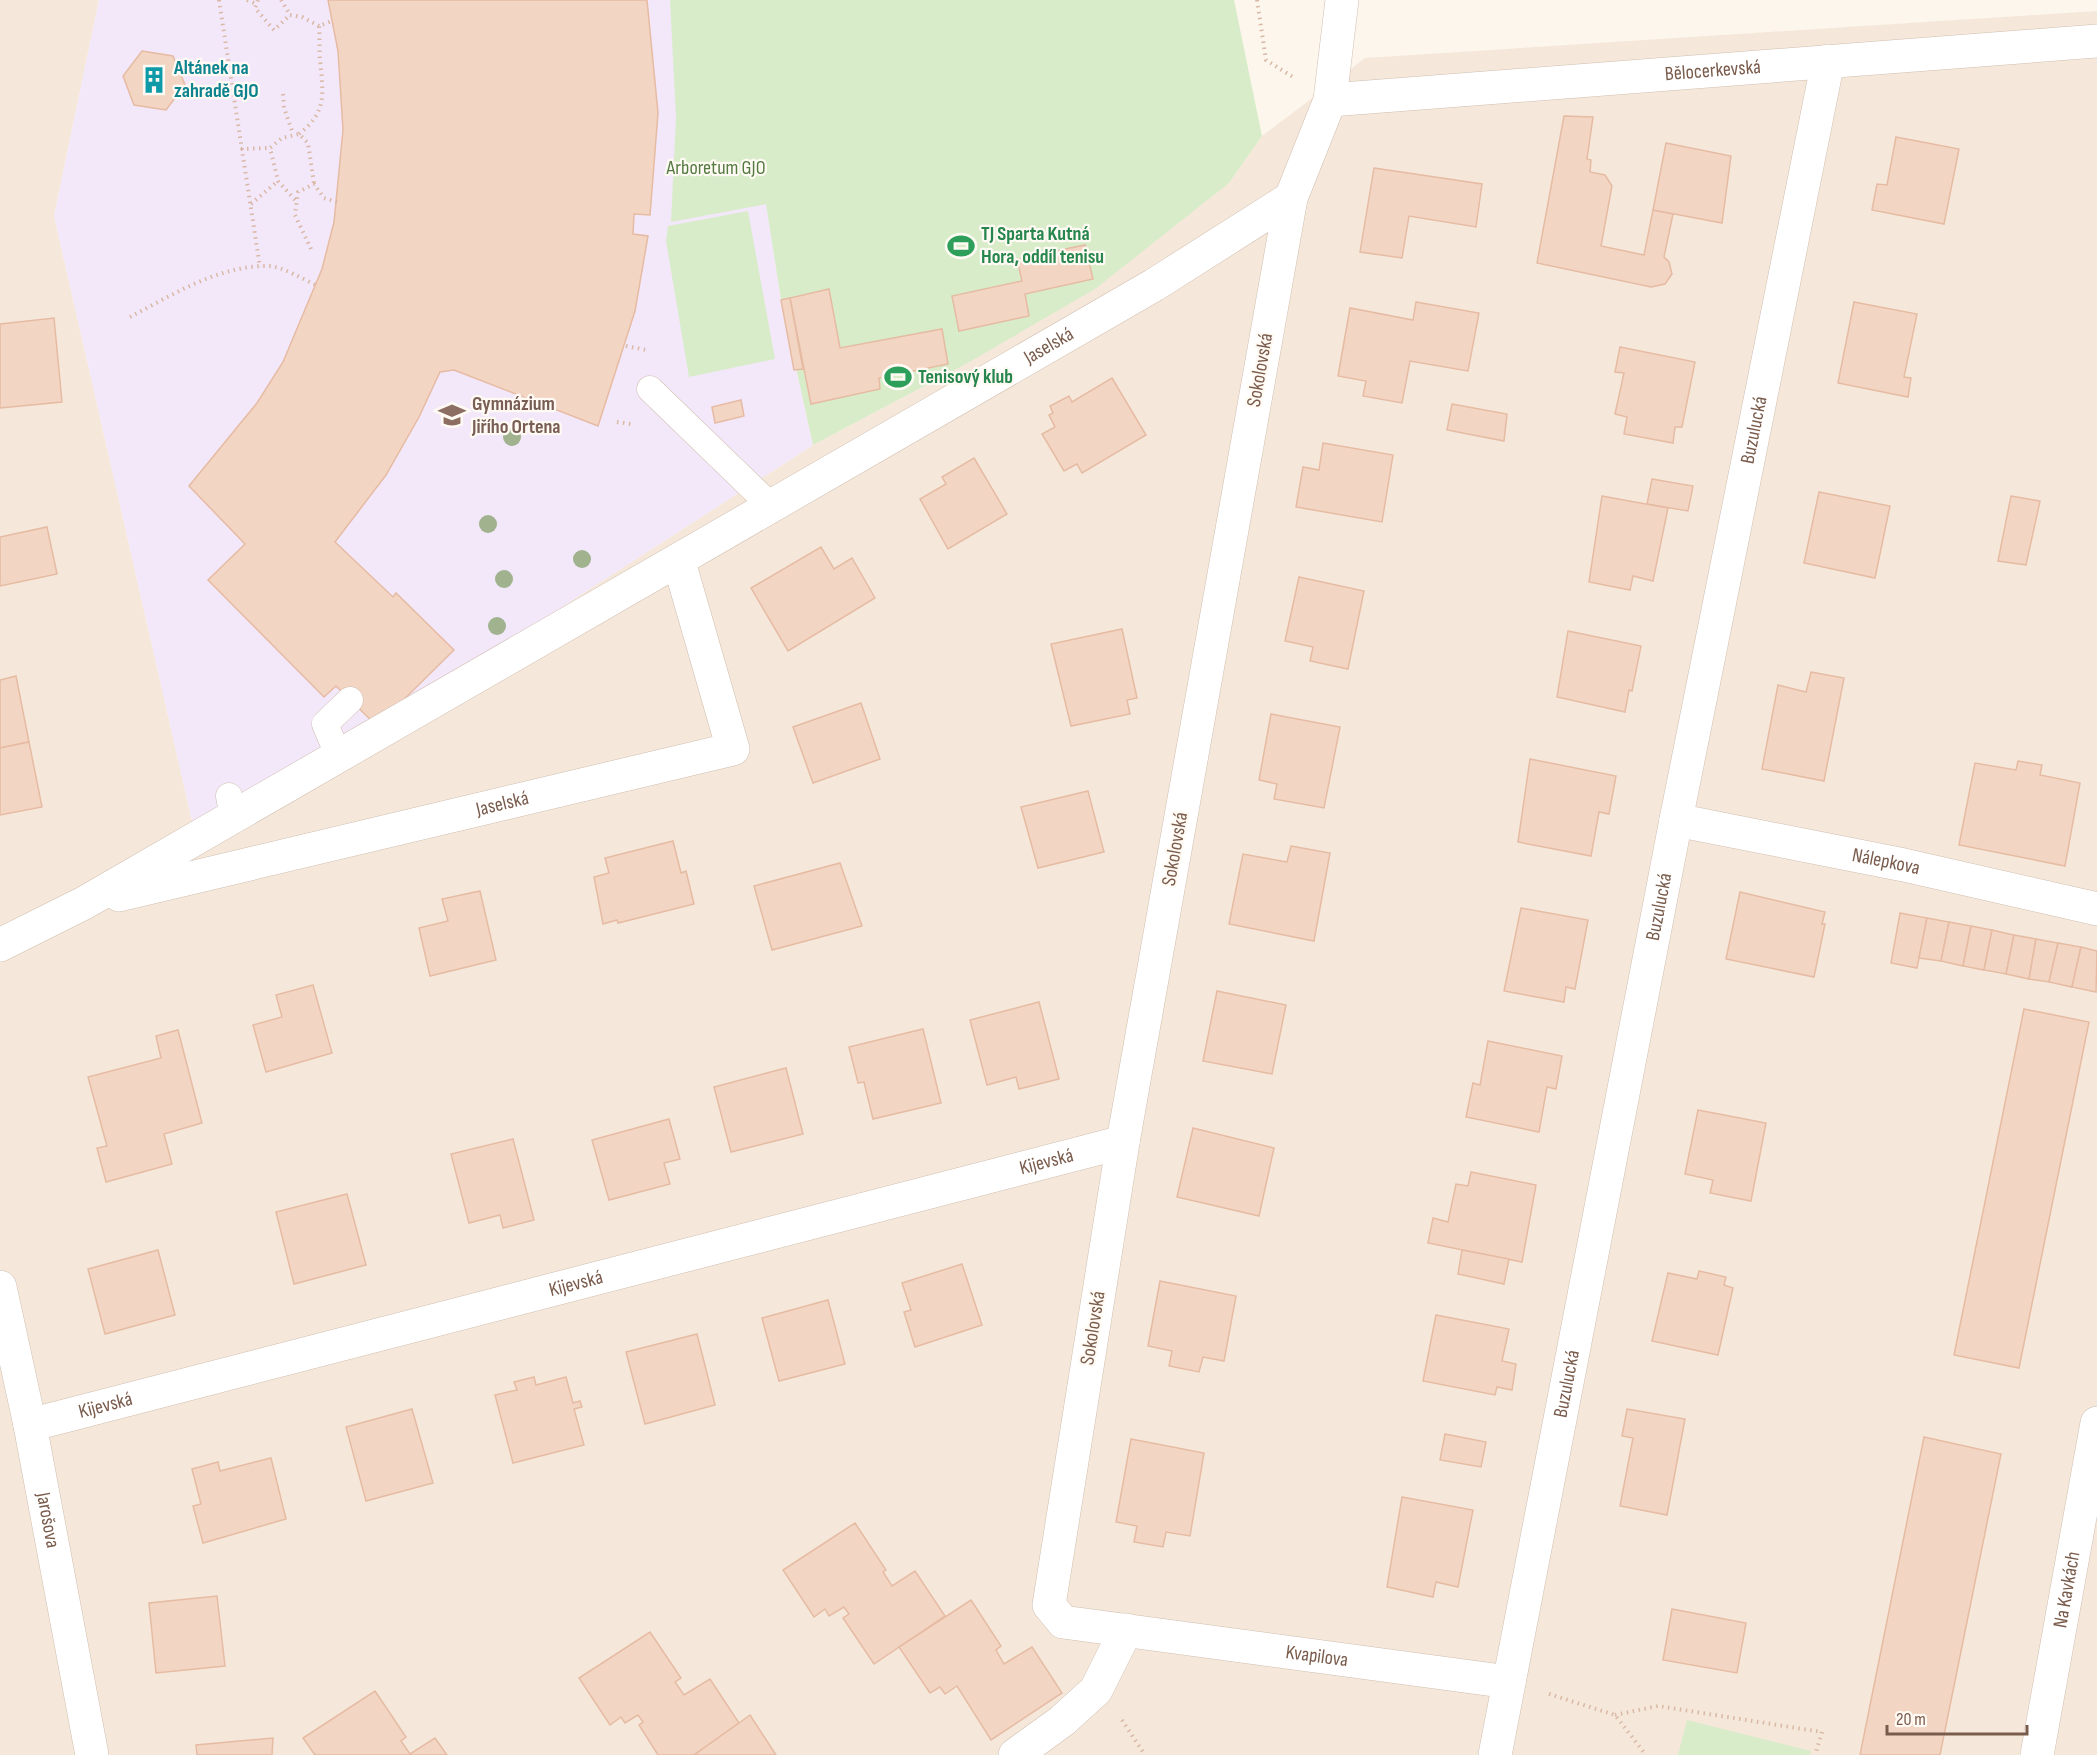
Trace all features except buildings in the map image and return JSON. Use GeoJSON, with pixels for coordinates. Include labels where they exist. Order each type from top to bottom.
{"type":"FeatureCollection","features":[{"type":"Feature","properties":{"kind":"street","name":"Sokolovská"},"geometry":{"type":"LineString","coordinates":[[1049,1605],[1123,1142],[1291,198],[1330,100],[1342,0]]}},
{"type":"Feature","properties":{"kind":"street","name":"Bělocerkevská"},"geometry":{"type":"LineString","coordinates":[[1330,100],[2097,41]]}},
{"type":"Feature","properties":{"kind":"street","name":"Buzulucká"},"geometry":{"type":"LineString","coordinates":[[1495,1755],[1676,820],[1828,61]]}},
{"type":"Feature","properties":{"kind":"street","name":"Jaselská"},"geometry":{"type":"LineString","coordinates":[[0,945],[84,903],[231,807],[339,757],[679,562],[1154,285],[1291,198]]}},
{"type":"Feature","properties":{"kind":"street","name":"Jaselská"},"geometry":{"type":"LineString","coordinates":[[84,903],[733,749],[679,562]]}},
{"type":"Feature","properties":{"kind":"street","name":"Nálepkova"},"geometry":{"type":"LineString","coordinates":[[1676,820],[1904,865],[2097,909]]}},
{"type":"Feature","properties":{"kind":"street","name":"Kijevská"},"geometry":{"type":"LineString","coordinates":[[30,1425],[1123,1142]]}},
{"type":"Feature","properties":{"kind":"street","name":"Jarošova"},"geometry":{"type":"LineString","coordinates":[[0,1288],[30,1425],[92,1755]]}},
{"type":"Feature","properties":{"kind":"street","name":"Na Kavkách"},"geometry":{"type":"LineString","coordinates":[[2037,1755],[2097,1423]]}},
{"type":"Feature","properties":{"kind":"street","name":"Kvapilova"},"geometry":{"type":"LineString","coordinates":[[1049,1605],[1063,1622],[1509,1682]]}},
{"type":"Feature","properties":{"kind":"street"},"geometry":{"type":"LineString","coordinates":[[1015,1755],[1062,1721],[1096,1690],[1125,1630]]}},
{"type":"Feature","properties":{"kind":"lane"},"geometry":{"type":"LineString","coordinates":[[650,389],[772,507]]}},
{"type":"Feature","properties":{"kind":"lane"},"geometry":{"type":"LineString","coordinates":[[339,757],[325,724],[350,700]]}},
{"type":"Feature","properties":{"kind":"path"},"geometry":{"type":"LineString","coordinates":[[219,0],[260,267]]}},
{"type":"Feature","properties":{"kind":"path"},"geometry":{"type":"LineString","coordinates":[[247,0],[257,2],[255,8],[275,32],[290,15]]}},
{"type":"Feature","properties":{"kind":"path"},"geometry":{"type":"LineString","coordinates":[[281,0],[290,15],[302,17],[318,26],[332,21]]}},
{"type":"Feature","properties":{"kind":"path"},"geometry":{"type":"LineString","coordinates":[[1257,0],[1266,60],[1330,100]]}},
{"type":"Feature","properties":{"kind":"path"},"geometry":{"type":"LineString","coordinates":[[242,149],[270,148],[282,138],[299,134],[315,119],[323,97],[318,26]]}},
{"type":"Feature","properties":{"kind":"path"},"geometry":{"type":"LineString","coordinates":[[283,94],[284,108],[293,134]]}},
{"type":"Feature","properties":{"kind":"path"},"geometry":{"type":"LineString","coordinates":[[299,134],[308,143],[314,184],[324,198],[337,202]]}},
{"type":"Feature","properties":{"kind":"path"},"geometry":{"type":"LineString","coordinates":[[270,148],[278,181],[295,200]]}},
{"type":"Feature","properties":{"kind":"path"},"geometry":{"type":"LineString","coordinates":[[250,205],[278,181]]}},
{"type":"Feature","properties":{"kind":"path"},"geometry":{"type":"LineString","coordinates":[[311,249],[295,216],[295,200],[298,192],[314,184]]}},
{"type":"Feature","properties":{"kind":"path"},"geometry":{"type":"LineString","coordinates":[[130,317],[194,284],[225,273],[270,266],[316,285]]}},
{"type":"Feature","properties":{"kind":"path"},"geometry":{"type":"LineString","coordinates":[[617,422],[631,424]]}},
{"type":"Feature","properties":{"kind":"path"},"geometry":{"type":"LineString","coordinates":[[1509,1682],[1615,1715],[1658,1706],[1822,1732],[1815,1755]]}},
{"type":"Feature","properties":{"kind":"path"},"geometry":{"type":"LineString","coordinates":[[1117,1712],[1145,1755]]}},
{"type":"Feature","properties":{"kind":"path"},"geometry":{"type":"LineString","coordinates":[[1615,1715],[1646,1755]]}},
{"type":"Feature","properties":{"kind":"shaded area"},"geometry":{"type":"Polygon","coordinates":[[[0,0],[99,0],[54,216],[192,821],[359,738],[813,445],[964,365],[1229,183],[1262,136],[1365,58],[2097,11],[2097,1755],[0,1755],[0,0]]]}},
{"type":"Feature","properties":{"kind":"shaded area","name":"Gymnázium Jiřího Ortena"},"geometry":{"type":"Polygon","coordinates":[[[99,0],[727,0],[766,203],[781,300],[813,445],[359,738],[192,821],[54,216],[99,0]]]}},
{"type":"Feature","properties":{"kind":"green space","name":"TJ Sparta Kutná Hora, oddíl tenisu"},"geometry":{"type":"Polygon","coordinates":[[[670,0],[1234,0],[1262,136],[1229,183],[1095,289],[964,365],[813,445],[781,300],[766,204],[671,222],[676,117],[670,0]]]}},
{"type":"Feature","properties":{"kind":"green space"},"geometry":{"type":"Polygon","coordinates":[[[748,211],[775,359],[689,377],[666,241],[668,226],[748,211]]]}},
{"type":"Feature","properties":{"kind":"green space"},"geometry":{"type":"Polygon","coordinates":[[[1687,1720],[1811,1751],[1810,1755],[1678,1755],[1687,1720]]]}},
{"type":"Feature","properties":{"kind":"place","name":"Altánek na zahradě GJO"},"geometry":{"type":"Point","coordinates":[154,80]}},
{"type":"Feature","properties":{"kind":"place","name":"TJ Sparta Kutná Hora, oddíl tenisu"},"geometry":{"type":"Point","coordinates":[961,246]}},
{"type":"Feature","properties":{"kind":"place","name":"Tenisový klub"},"geometry":{"type":"Point","coordinates":[898,377]}},
{"type":"Feature","properties":{"kind":"place","name":"Gymnázium Jiřího Ortena"},"geometry":{"type":"Point","coordinates":[452,415]}},
{"type":"Feature","properties":{"kind":"park label","name":"Arboretum GJO"},"geometry":{"type":"Point","coordinates":[716,168]}}]}
